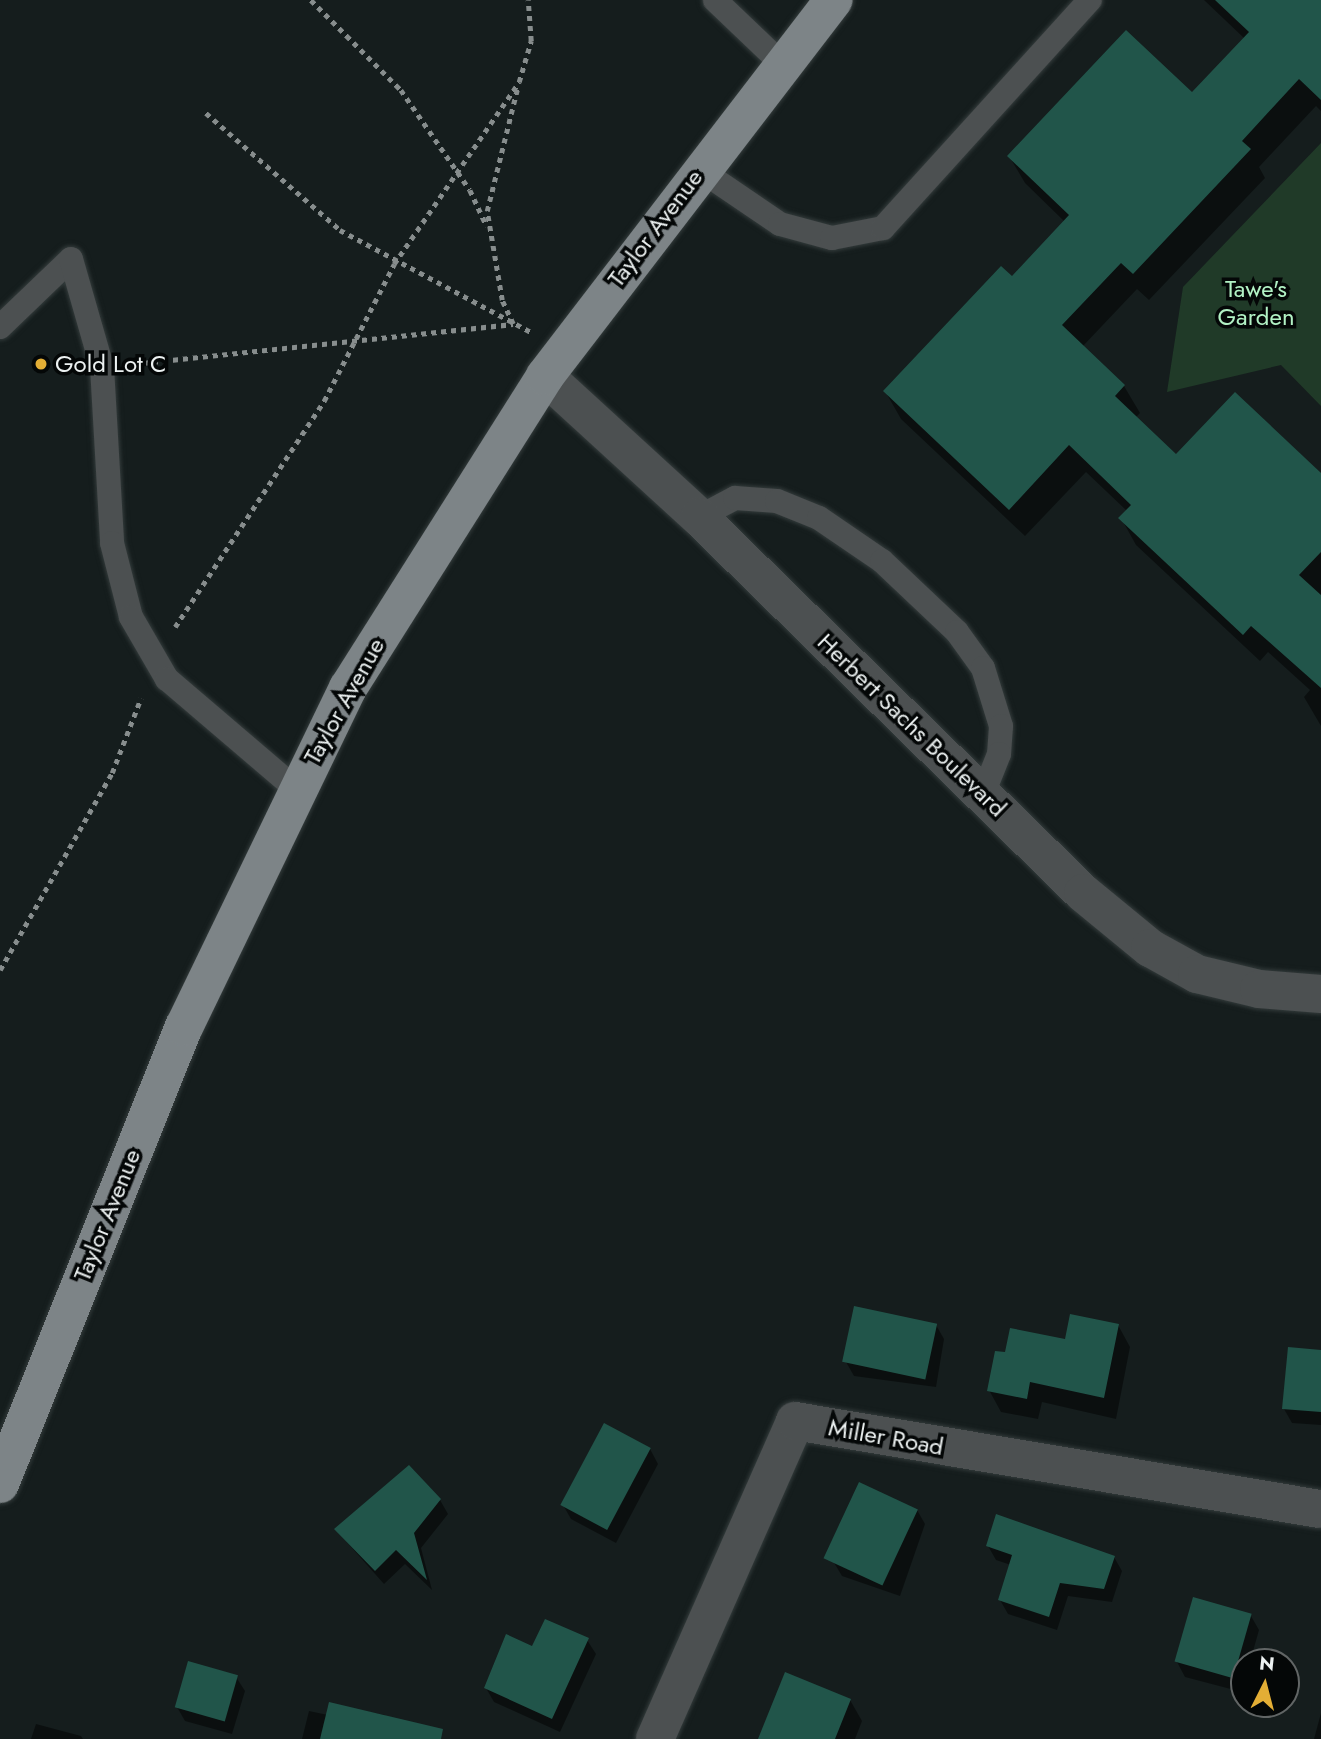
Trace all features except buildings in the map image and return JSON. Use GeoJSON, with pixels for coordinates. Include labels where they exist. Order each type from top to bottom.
{"type":"FeatureCollection","features":[{"type":"Feature","properties":{"kind":"main road","name":"Taylor Avenue"},"geometry":{"type":"LineString","coordinates":[[0,1484],[184,1027],[296,789],[412,582],[555,362],[699,169],[834,0]]}},
{"type":"Feature","properties":{"kind":"street","name":"Herbert Sachs Boulevard"},"geometry":{"type":"LineString","coordinates":[[555,362],[699,517],[1083,894],[1150,948],[1197,974],[1321,994]]}},
{"type":"Feature","properties":{"kind":"street","name":"Miller Road"},"geometry":{"type":"LineString","coordinates":[[655,1739],[795,1421],[1320,1509]]}},
{"type":"Feature","properties":{"kind":"lane"},"geometry":{"type":"LineString","coordinates":[[715,0],[782,64]]}},
{"type":"Feature","properties":{"kind":"lane"},"geometry":{"type":"LineString","coordinates":[[699,169],[780,224],[832,238],[883,228],[1090,0]]}},
{"type":"Feature","properties":{"kind":"lane"},"geometry":{"type":"LineString","coordinates":[[0,327],[71,259],[102,368],[112,544],[131,617],[155,663],[201,712],[296,789]]}},
{"type":"Feature","properties":{"kind":"lane"},"geometry":{"type":"LineString","coordinates":[[699,517],[735,498],[777,501],[819,518],[882,561],[957,632],[983,668],[999,713],[999,754],[983,794]]}},
{"type":"Feature","properties":{"kind":"path"},"geometry":{"type":"LineString","coordinates":[[312,0],[386,72],[456,170],[488,230],[513,324]]}},
{"type":"Feature","properties":{"kind":"path"},"geometry":{"type":"LineString","coordinates":[[488,230],[489,190],[531,41],[528,0]]}},
{"type":"Feature","properties":{"kind":"path"},"geometry":{"type":"LineString","coordinates":[[0,970],[112,773],[155,663],[324,401],[351,341],[394,264],[456,170],[519,82]]}},
{"type":"Feature","properties":{"kind":"path"},"geometry":{"type":"LineString","coordinates":[[206,113],[316,212],[394,264],[513,324],[555,362]]}},
{"type":"Feature","properties":{"kind":"path"},"geometry":{"type":"LineString","coordinates":[[102,368],[513,324]]}},
{"type":"Feature","properties":{"kind":"green space","name":"Tawe's Garden"},"geometry":{"type":"Polygon","coordinates":[[[1321,143],[1321,406],[1281,365],[1167,392],[1183,287],[1321,143]]]}},
{"type":"Feature","properties":{"kind":"place","name":"Gold Lot C"},"geometry":{"type":"Point","coordinates":[41,364]}}]}
